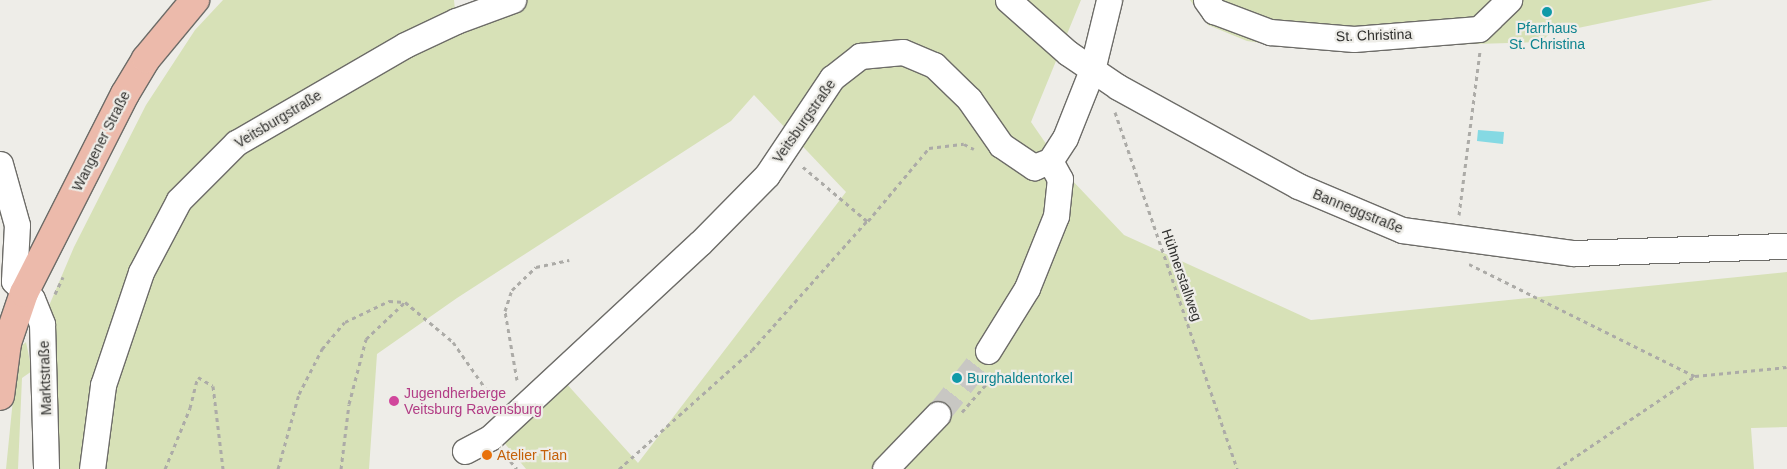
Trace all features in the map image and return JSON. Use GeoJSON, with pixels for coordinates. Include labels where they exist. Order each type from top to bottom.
{"type":"FeatureCollection","features":[{"type":"Feature","properties":{"kind":"main road","name":"Wangener Straße"},"geometry":{"type":"LineString","coordinates":[[0,396],[7,343],[24,293],[125,94],[146,59],[194,0]]}},
{"type":"Feature","properties":{"kind":"street","name":"Veitsburgstraße"},"geometry":{"type":"LineString","coordinates":[[92,469],[103,385],[141,272],[179,200],[236,143],[405,45],[513,0]]}},
{"type":"Feature","properties":{"kind":"street"},"geometry":{"type":"LineString","coordinates":[[1008,0],[1035,26],[1092,70]]}},
{"type":"Feature","properties":{"kind":"street"},"geometry":{"type":"LineString","coordinates":[[991,362],[1027,288],[1056,216],[1060,180],[1050,161],[1065,138],[1092,70],[1109,0]]}},
{"type":"Feature","properties":{"kind":"street","name":"St. Christina"},"geometry":{"type":"LineString","coordinates":[[1206,0],[1214,11],[1270,32],[1354,39],[1479,29]]}},
{"type":"Feature","properties":{"kind":"street"},"geometry":{"type":"LineString","coordinates":[[1479,29],[1509,0]]}},
{"type":"Feature","properties":{"kind":"street","name":"Veitsburgstraße"},"geometry":{"type":"LineString","coordinates":[[465,451],[490,437],[511,419],[582,349],[700,243],[767,175],[832,78],[860,56],[903,52],[934,65],[968,99],[1002,145],[1034,166],[1050,161]]}},
{"type":"Feature","properties":{"kind":"street","name":"Banneggstraße"},"geometry":{"type":"LineString","coordinates":[[1092,70],[1118,87],[1298,186],[1402,230],[1573,253],[1787,246]]}},
{"type":"Feature","properties":{"kind":"street","name":"Marktstraße"},"geometry":{"type":"LineString","coordinates":[[0,164],[17,225],[14,282],[32,299],[42,324],[47,392],[46,469]]}},
{"type":"Feature","properties":{"kind":"street"},"geometry":{"type":"LineString","coordinates":[[884,469],[947,416]]}},
{"type":"Feature","properties":{"kind":"path"},"geometry":{"type":"LineString","coordinates":[[1456,238],[1480,62],[1479,29]]}},
{"type":"Feature","properties":{"kind":"path","name":"Hühnerstallweg"},"geometry":{"type":"LineString","coordinates":[[1118,87],[1114,111],[1237,469]]}},
{"type":"Feature","properties":{"kind":"path"},"geometry":{"type":"LineString","coordinates":[[619,469],[752,350],[868,221],[929,148],[964,144],[982,154]]}},
{"type":"Feature","properties":{"kind":"path"},"geometry":{"type":"LineString","coordinates":[[784,151],[868,221]]}},
{"type":"Feature","properties":{"kind":"path"},"geometry":{"type":"LineString","coordinates":[[511,419],[517,383],[505,311],[512,290],[536,267],[569,260]]}},
{"type":"Feature","properties":{"kind":"path"},"geometry":{"type":"LineString","coordinates":[[1464,261],[1695,376]]}},
{"type":"Feature","properties":{"kind":"path"},"geometry":{"type":"LineString","coordinates":[[278,469],[299,394],[322,349],[345,322],[390,301],[405,302],[453,342],[511,419]]}},
{"type":"Feature","properties":{"kind":"path"},"geometry":{"type":"LineString","coordinates":[[341,469],[349,404],[366,339],[405,302]]}},
{"type":"Feature","properties":{"kind":"path"},"geometry":{"type":"LineString","coordinates":[[947,416],[991,362]]}},
{"type":"Feature","properties":{"kind":"path"},"geometry":{"type":"LineString","coordinates":[[1557,469],[1695,376],[1787,368]]}},
{"type":"Feature","properties":{"kind":"path"},"geometry":{"type":"LineString","coordinates":[[165,469],[190,408],[198,377],[213,386],[224,469]]}},
{"type":"Feature","properties":{"kind":"green space"},"geometry":{"type":"Polygon","coordinates":[[[223,0],[454,0],[456,21],[513,0],[1081,0],[1031,122],[1069,177],[1124,235],[1311,320],[1787,272],[1787,427],[1751,428],[1754,469],[526,469],[502,440],[565,382],[638,463],[846,192],[754,95],[731,121],[457,298],[377,354],[369,469],[46,469],[40,327],[74,247],[146,105],[195,30],[223,0]]]}},
{"type":"Feature","properties":{"kind":"green space"},"geometry":{"type":"Polygon","coordinates":[[[1190,0],[1713,0],[1549,34],[1541,42],[1306,49],[1247,41],[1208,25],[1190,0]]]}},
{"type":"Feature","properties":{"kind":"green space"},"geometry":{"type":"Polygon","coordinates":[[[26,342],[32,371],[22,378],[18,469],[6,469],[18,349],[26,342]]]}},
{"type":"Feature","properties":{"kind":"water"},"geometry":{"type":"Polygon","coordinates":[[[1478,130],[1504,132],[1503,144],[1477,141],[1478,130]]]}},
{"type":"Feature","properties":{"kind":"tunnel"},"geometry":{"type":"LineString","coordinates":[[938,414],[988,351]]}},
{"type":"Feature","properties":{"kind":"place","name":"Pfarrhaus St. Christina"},"geometry":{"type":"Point","coordinates":[1547,12]}},
{"type":"Feature","properties":{"kind":"place","name":"Burghaldentorkel"},"geometry":{"type":"Point","coordinates":[957,378]}},
{"type":"Feature","properties":{"kind":"place","name":"Jugendherberge Veitsburg Ravensburg"},"geometry":{"type":"Point","coordinates":[394,401]}},
{"type":"Feature","properties":{"kind":"place","name":"Atelier Tian"},"geometry":{"type":"Point","coordinates":[487,455]}}]}
